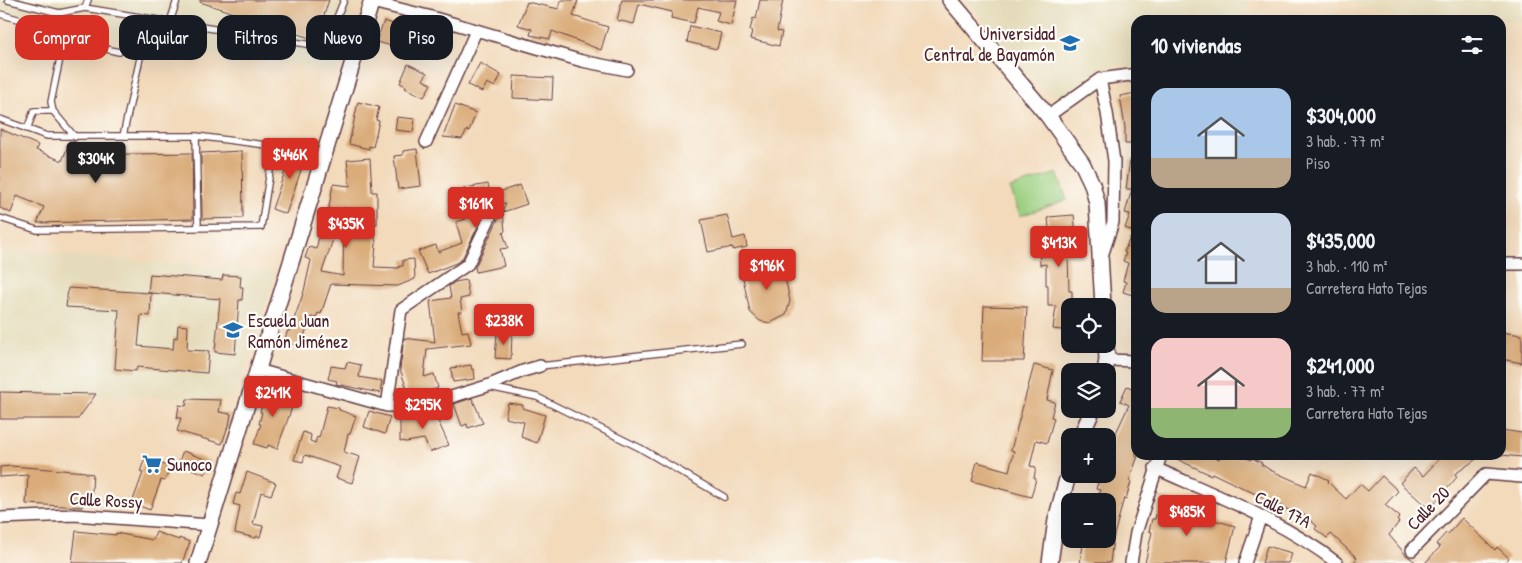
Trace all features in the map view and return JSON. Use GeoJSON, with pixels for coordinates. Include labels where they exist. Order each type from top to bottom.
{"type":"FeatureCollection","features":[{"type":"Feature","properties":{"kind":"street"},"geometry":{"type":"LineString","coordinates":[[950,0],[1048,116],[1082,163],[1092,184],[1097,203],[1102,298]]}},
{"type":"Feature","properties":{"kind":"street"},"geometry":{"type":"LineString","coordinates":[[198,563],[372,1],[582,61],[627,70]]}},
{"type":"Feature","properties":{"kind":"street"},"geometry":{"type":"LineString","coordinates":[[426,142],[476,31]]}},
{"type":"Feature","properties":{"kind":"street"},"geometry":{"type":"LineString","coordinates":[[1048,116],[1100,79],[1131,76]]}},
{"type":"Feature","properties":{"kind":"street"},"geometry":{"type":"LineString","coordinates":[[1100,79],[1114,161],[1113,222],[1100,260]]}},
{"type":"Feature","properties":{"kind":"street"},"geometry":{"type":"LineString","coordinates":[[387,406],[401,310],[468,264],[493,211]]}},
{"type":"Feature","properties":{"kind":"street"},"geometry":{"type":"LineString","coordinates":[[1506,264],[1522,264]]}},
{"type":"Feature","properties":{"kind":"street"},"geometry":{"type":"LineString","coordinates":[[1116,364],[1131,362]]}},
{"type":"Feature","properties":{"kind":"street"},"geometry":{"type":"LineString","coordinates":[[258,370],[387,406],[422,406],[487,386],[540,366]]}},
{"type":"Feature","properties":{"kind":"street"},"geometry":{"type":"LineString","coordinates":[[1131,563],[1136,533],[1159,460]]}},
{"type":"Feature","properties":{"kind":"street","name":"Calle 17A"},"geometry":{"type":"LineString","coordinates":[[1156,468],[1261,516],[1313,544],[1337,563]]}},
{"type":"Feature","properties":{"kind":"street","name":"Calle 20"},"geometry":{"type":"LineString","coordinates":[[1412,550],[1486,474],[1522,477]]}},
{"type":"Feature","properties":{"kind":"street"},"geometry":{"type":"LineString","coordinates":[[1050,563],[1056,520],[1066,483]]}},
{"type":"Feature","properties":{"kind":"street","name":"Calle Rossy"},"geometry":{"type":"LineString","coordinates":[[0,518],[74,515],[210,525]]}},
{"type":"Feature","properties":{"kind":"street"},"geometry":{"type":"LineString","coordinates":[[1246,563],[1261,516]]}},
{"type":"Feature","properties":{"kind":"lane"},"geometry":{"type":"LineString","coordinates":[[8,0],[59,13],[85,8],[128,15]]}},
{"type":"Feature","properties":{"kind":"lane"},"geometry":{"type":"LineString","coordinates":[[85,8],[88,0]]}},
{"type":"Feature","properties":{"kind":"lane"},"geometry":{"type":"LineString","coordinates":[[172,15],[176,0]]}},
{"type":"Feature","properties":{"kind":"lane"},"geometry":{"type":"LineString","coordinates":[[207,28],[325,47],[344,0]]}},
{"type":"Feature","properties":{"kind":"lane"},"geometry":{"type":"LineString","coordinates":[[0,14],[15,18]]}},
{"type":"Feature","properties":{"kind":"lane"},"geometry":{"type":"LineString","coordinates":[[109,50],[119,52]]}},
{"type":"Feature","properties":{"kind":"lane"},"geometry":{"type":"LineString","coordinates":[[60,60],[51,102],[53,111],[75,137]]}},
{"type":"Feature","properties":{"kind":"lane"},"geometry":{"type":"LineString","coordinates":[[123,136],[140,60]]}},
{"type":"Feature","properties":{"kind":"lane"},"geometry":{"type":"LineString","coordinates":[[27,130],[34,111],[53,111]]}},
{"type":"Feature","properties":{"kind":"lane"},"geometry":{"type":"LineString","coordinates":[[0,119],[47,136],[196,136],[274,146],[261,227],[37,230],[0,218]]}},
{"type":"Feature","properties":{"kind":"lane"},"geometry":{"type":"LineString","coordinates":[[196,136],[198,228]]}},
{"type":"Feature","properties":{"kind":"lane"},"geometry":{"type":"LineString","coordinates":[[540,366],[742,344]]}},
{"type":"Feature","properties":{"kind":"lane"},"geometry":{"type":"LineString","coordinates":[[487,386],[537,397],[640,448],[724,496]]}},
{"type":"Feature","properties":{"kind":"shaded area"},"geometry":{"type":"Polygon","coordinates":[[[0,0],[356,0],[351,15],[306,15],[306,60],[337,60],[333,71],[252,60],[296,60],[296,15],[217,15],[217,55],[207,54],[207,15],[119,15],[119,38],[109,36],[109,15],[18,15],[0,11],[0,0]]]}},
{"type":"Feature","properties":{"kind":"shaded area","name":"Universidad Central de Bayamón"},"geometry":{"type":"Polygon","coordinates":[[[966,0],[1251,0],[1244,15],[1131,15],[1131,68],[1125,65],[1097,70],[1065,95],[1049,95],[966,0]]]}},
{"type":"Feature","properties":{"kind":"shaded area"},"geometry":{"type":"Polygon","coordinates":[[[1346,0],[1522,0],[1522,22],[1506,21],[1506,15],[1389,15],[1346,0]]]}},
{"type":"Feature","properties":{"kind":"shaded area"},"geometry":{"type":"Polygon","coordinates":[[[0,250],[276,272],[234,400],[0,392],[0,250]]]}},
{"type":"Feature","properties":{"kind":"green space"},"geometry":{"type":"Polygon","coordinates":[[[1057,173],[1067,200],[1020,216],[1010,188],[1057,173]]]}},
{"type":"Feature","properties":{"kind":"building"},"geometry":{"type":"Polygon","coordinates":[[[200,0],[329,0],[324,15],[306,15],[306,37],[296,33],[296,15],[240,15],[200,2],[200,0]]]}},
{"type":"Feature","properties":{"kind":"building"},"geometry":{"type":"Polygon","coordinates":[[[561,0],[578,0],[573,16],[608,27],[601,50],[552,31],[550,39],[530,35],[532,29],[518,25],[527,2],[559,9],[561,0]]]}},
{"type":"Feature","properties":{"kind":"building"},"geometry":{"type":"Polygon","coordinates":[[[622,0],[737,0],[731,25],[716,21],[719,12],[698,7],[694,23],[671,18],[672,12],[639,4],[634,24],[617,20],[622,0]]]}},
{"type":"Feature","properties":{"kind":"building"},"geometry":{"type":"Polygon","coordinates":[[[760,0],[783,0],[777,31],[782,32],[779,46],[750,39],[753,18],[756,19],[760,0]]]}},
{"type":"Feature","properties":{"kind":"building"},"geometry":{"type":"Polygon","coordinates":[[[384,21],[390,23],[390,45],[380,43],[380,32],[384,21]]]}},
{"type":"Feature","properties":{"kind":"building"},"geometry":{"type":"Polygon","coordinates":[[[690,26],[721,33],[717,49],[687,42],[690,26]]]}},
{"type":"Feature","properties":{"kind":"building"},"geometry":{"type":"Polygon","coordinates":[[[480,63],[501,75],[495,87],[487,83],[482,92],[468,85],[480,63]]]}},
{"type":"Feature","properties":{"kind":"building"},"geometry":{"type":"Polygon","coordinates":[[[408,64],[427,73],[423,80],[431,84],[424,97],[405,88],[406,86],[400,83],[408,64]]]}},
{"type":"Feature","properties":{"kind":"building"},"geometry":{"type":"Polygon","coordinates":[[[514,76],[553,78],[552,100],[513,98],[514,76]]]}},
{"type":"Feature","properties":{"kind":"building"},"geometry":{"type":"Polygon","coordinates":[[[1131,94],[1131,144],[1125,144],[1125,127],[1120,96],[1131,94]]]}},
{"type":"Feature","properties":{"kind":"building"},"geometry":{"type":"Polygon","coordinates":[[[358,102],[379,107],[376,120],[379,121],[373,147],[369,146],[369,149],[349,144],[358,102]]]}},
{"type":"Feature","properties":{"kind":"building"},"geometry":{"type":"Polygon","coordinates":[[[455,105],[476,113],[469,131],[467,130],[462,139],[443,137],[455,105]]]}},
{"type":"Feature","properties":{"kind":"building"},"geometry":{"type":"Polygon","coordinates":[[[397,117],[415,119],[413,132],[395,130],[397,117]]]}},
{"type":"Feature","properties":{"kind":"building"},"geometry":{"type":"Polygon","coordinates":[[[0,129],[38,145],[36,150],[62,161],[70,141],[75,142],[73,155],[192,153],[193,219],[37,223],[44,207],[17,196],[11,213],[0,208],[0,129]]]}},
{"type":"Feature","properties":{"kind":"building"},"geometry":{"type":"Polygon","coordinates":[[[294,145],[308,150],[286,214],[272,209],[294,145]]]}},
{"type":"Feature","properties":{"kind":"building"},"geometry":{"type":"Polygon","coordinates":[[[417,149],[421,186],[398,189],[394,156],[403,155],[403,151],[417,149]]]}},
{"type":"Feature","properties":{"kind":"building"},"geometry":{"type":"Polygon","coordinates":[[[242,151],[243,218],[202,219],[201,153],[242,151]]]}},
{"type":"Feature","properties":{"kind":"building"},"geometry":{"type":"Polygon","coordinates":[[[370,158],[372,192],[377,192],[377,224],[373,224],[376,244],[374,267],[399,268],[399,266],[403,266],[403,260],[414,259],[415,279],[398,286],[331,284],[321,314],[318,313],[316,318],[311,317],[304,336],[307,337],[303,348],[284,341],[288,330],[290,331],[304,291],[311,260],[305,258],[309,247],[316,249],[319,237],[321,237],[328,213],[333,184],[350,186],[347,160],[370,158]],[[344,207],[322,272],[343,276],[344,207]]]}},
{"type":"Feature","properties":{"kind":"building"},"geometry":{"type":"Polygon","coordinates":[[[1130,160],[1131,160],[1131,189],[1126,189],[1130,160]]]}},
{"type":"Feature","properties":{"kind":"building"},"geometry":{"type":"Polygon","coordinates":[[[488,184],[490,195],[520,185],[527,204],[503,212],[505,231],[503,233],[508,248],[500,249],[504,266],[476,272],[475,267],[506,203],[475,207],[480,222],[462,259],[428,274],[418,251],[436,245],[438,252],[462,243],[456,222],[466,219],[449,201],[465,188],[488,184]]]}},
{"type":"Feature","properties":{"kind":"building"},"geometry":{"type":"Polygon","coordinates":[[[1131,192],[1131,230],[1125,228],[1130,214],[1125,213],[1131,192]]]}},
{"type":"Feature","properties":{"kind":"building"},"geometry":{"type":"Polygon","coordinates":[[[727,215],[733,239],[745,236],[747,247],[733,250],[733,247],[708,252],[701,220],[727,215]]]}},
{"type":"Feature","properties":{"kind":"building"},"geometry":{"type":"Polygon","coordinates":[[[1074,215],[1076,234],[1071,234],[1072,254],[1068,255],[1069,291],[1072,291],[1072,298],[1061,298],[1061,330],[1053,329],[1056,306],[1048,306],[1046,264],[1040,265],[1039,250],[1048,249],[1047,242],[1050,242],[1048,217],[1074,215]]]}},
{"type":"Feature","properties":{"kind":"building"},"geometry":{"type":"Polygon","coordinates":[[[1131,236],[1131,294],[1123,292],[1126,282],[1123,281],[1128,263],[1123,261],[1126,253],[1124,252],[1131,236]]]}},
{"type":"Feature","properties":{"kind":"building"},"geometry":{"type":"Polygon","coordinates":[[[758,261],[767,261],[777,265],[784,272],[790,301],[786,315],[770,323],[760,321],[750,312],[743,278],[749,267],[758,261]]]}},
{"type":"Feature","properties":{"kind":"building"},"geometry":{"type":"Polygon","coordinates":[[[150,274],[222,280],[223,275],[241,276],[240,287],[243,287],[242,300],[239,300],[235,354],[215,352],[220,299],[151,293],[150,316],[141,315],[138,346],[173,349],[174,337],[177,338],[178,325],[188,326],[187,350],[209,351],[207,373],[137,367],[136,371],[115,369],[119,310],[66,307],[68,288],[148,293],[150,274]]]}},
{"type":"Feature","properties":{"kind":"building"},"geometry":{"type":"Polygon","coordinates":[[[466,280],[469,297],[460,299],[462,312],[458,312],[462,332],[468,331],[471,344],[427,349],[424,377],[434,374],[438,388],[423,393],[424,398],[410,398],[400,369],[404,338],[435,342],[430,301],[451,298],[449,286],[455,282],[466,280]]]}},
{"type":"Feature","properties":{"kind":"building"},"geometry":{"type":"Polygon","coordinates":[[[984,306],[1027,307],[1024,361],[982,361],[984,306]]]}},
{"type":"Feature","properties":{"kind":"building"},"geometry":{"type":"Polygon","coordinates":[[[497,333],[512,334],[511,359],[495,358],[497,333]]]}},
{"type":"Feature","properties":{"kind":"building"},"geometry":{"type":"Polygon","coordinates":[[[1506,333],[1522,335],[1522,363],[1506,360],[1506,333]]]}},
{"type":"Feature","properties":{"kind":"building"},"geometry":{"type":"Polygon","coordinates":[[[347,362],[361,365],[359,377],[382,381],[380,393],[336,384],[337,381],[328,379],[331,366],[345,368],[347,362]]]}},
{"type":"Feature","properties":{"kind":"building"},"geometry":{"type":"Polygon","coordinates":[[[471,365],[472,370],[474,369],[475,379],[453,382],[451,368],[471,365]]]}},
{"type":"Feature","properties":{"kind":"building"},"geometry":{"type":"Polygon","coordinates":[[[1034,365],[1053,370],[1047,400],[1055,402],[1051,417],[1054,418],[1047,443],[1036,440],[1030,466],[1036,467],[1034,478],[1036,479],[1031,497],[972,481],[977,462],[1009,471],[1014,451],[1011,450],[1034,365]]]}},
{"type":"Feature","properties":{"kind":"building"},"geometry":{"type":"Polygon","coordinates":[[[270,385],[286,389],[282,402],[293,405],[277,449],[268,445],[267,448],[254,444],[261,424],[259,424],[262,412],[260,412],[270,385]]]}},
{"type":"Feature","properties":{"kind":"building"},"geometry":{"type":"Polygon","coordinates":[[[1127,386],[1131,388],[1131,460],[1137,460],[1116,528],[1116,493],[1099,493],[1100,490],[1096,489],[1098,483],[1116,483],[1116,433],[1129,405],[1120,401],[1127,386]]]}},
{"type":"Feature","properties":{"kind":"building"},"geometry":{"type":"Polygon","coordinates":[[[0,392],[96,394],[78,419],[0,419],[0,392]]]}},
{"type":"Feature","properties":{"kind":"building"},"geometry":{"type":"Polygon","coordinates":[[[472,398],[483,423],[468,428],[467,424],[462,426],[454,404],[472,398]]]}},
{"type":"Feature","properties":{"kind":"building"},"geometry":{"type":"Polygon","coordinates":[[[187,399],[221,400],[219,412],[231,414],[229,426],[222,444],[177,431],[181,418],[177,418],[179,405],[186,406],[187,399]]]}},
{"type":"Feature","properties":{"kind":"building"},"geometry":{"type":"Polygon","coordinates":[[[508,403],[523,405],[523,408],[545,415],[537,443],[521,437],[524,422],[505,418],[508,403]]]}},
{"type":"Feature","properties":{"kind":"building"},"geometry":{"type":"Polygon","coordinates":[[[327,406],[339,408],[339,410],[356,416],[350,434],[348,434],[344,452],[360,457],[352,483],[336,478],[340,467],[305,455],[303,462],[294,460],[303,432],[311,435],[310,441],[315,443],[317,437],[319,438],[327,406]]]}},
{"type":"Feature","properties":{"kind":"building"},"geometry":{"type":"Polygon","coordinates":[[[433,410],[449,445],[430,452],[424,439],[400,441],[400,418],[415,416],[414,414],[433,410]]]}},
{"type":"Feature","properties":{"kind":"building"},"geometry":{"type":"Polygon","coordinates":[[[369,411],[390,417],[385,434],[364,427],[369,411]]]}},
{"type":"Feature","properties":{"kind":"building"},"geometry":{"type":"Polygon","coordinates":[[[1506,431],[1522,433],[1522,457],[1506,455],[1506,431]]]}},
{"type":"Feature","properties":{"kind":"building"},"geometry":{"type":"Polygon","coordinates":[[[183,451],[210,461],[205,474],[178,464],[183,451]]]}},
{"type":"Feature","properties":{"kind":"building"},"geometry":{"type":"Polygon","coordinates":[[[145,458],[170,467],[165,481],[161,480],[150,510],[132,503],[143,473],[140,472],[145,458]]]}},
{"type":"Feature","properties":{"kind":"building"},"geometry":{"type":"Polygon","coordinates":[[[1179,460],[1256,460],[1270,470],[1306,486],[1312,472],[1329,480],[1328,482],[1346,499],[1360,484],[1368,491],[1382,476],[1398,491],[1385,505],[1400,517],[1397,520],[1399,522],[1389,535],[1406,555],[1417,563],[1353,563],[1357,558],[1331,534],[1327,538],[1315,529],[1317,526],[1302,513],[1301,516],[1212,473],[1211,475],[1179,460]]]}},
{"type":"Feature","properties":{"kind":"building"},"geometry":{"type":"Polygon","coordinates":[[[1438,460],[1475,460],[1455,474],[1457,477],[1433,505],[1428,508],[1400,483],[1414,468],[1423,476],[1438,460]]]}},
{"type":"Feature","properties":{"kind":"building"},"geometry":{"type":"Polygon","coordinates":[[[12,466],[93,474],[91,502],[83,502],[82,507],[26,504],[28,475],[0,477],[0,467],[12,466]]]}},
{"type":"Feature","properties":{"kind":"building"},"geometry":{"type":"Polygon","coordinates":[[[247,472],[276,483],[271,495],[261,492],[253,524],[263,526],[260,537],[257,536],[256,538],[235,533],[240,506],[233,504],[236,493],[240,494],[247,472]]]}},
{"type":"Feature","properties":{"kind":"building"},"geometry":{"type":"Polygon","coordinates":[[[1161,497],[1189,505],[1187,512],[1235,526],[1226,563],[1145,563],[1152,532],[1149,531],[1152,519],[1155,519],[1161,497]]]}},
{"type":"Feature","properties":{"kind":"building"},"geometry":{"type":"Polygon","coordinates":[[[1462,518],[1495,550],[1497,547],[1509,558],[1504,563],[1425,563],[1440,547],[1436,544],[1462,518]]]}},
{"type":"Feature","properties":{"kind":"building"},"geometry":{"type":"Polygon","coordinates":[[[76,531],[116,535],[116,533],[153,540],[156,532],[190,542],[182,563],[72,563],[76,531]]]}},
{"type":"Feature","properties":{"kind":"building"},"geometry":{"type":"Polygon","coordinates":[[[1267,546],[1292,553],[1289,563],[1262,563],[1267,546]]]}},
{"type":"Feature","properties":{"kind":"building"},"geometry":{"type":"Polygon","coordinates":[[[1082,548],[1112,548],[1110,563],[1080,563],[1082,548]]]}},
{"type":"Feature","properties":{"kind":"place","name":"Universidad Central de Bayamón"},"geometry":{"type":"Point","coordinates":[1070,43]}},
{"type":"Feature","properties":{"kind":"place","name":"Escuela Juan Ramón Jiménez"},"geometry":{"type":"Point","coordinates":[233,330]}},
{"type":"Feature","properties":{"kind":"place","name":"Sunoco"},"geometry":{"type":"Point","coordinates":[152,464]}}]}
